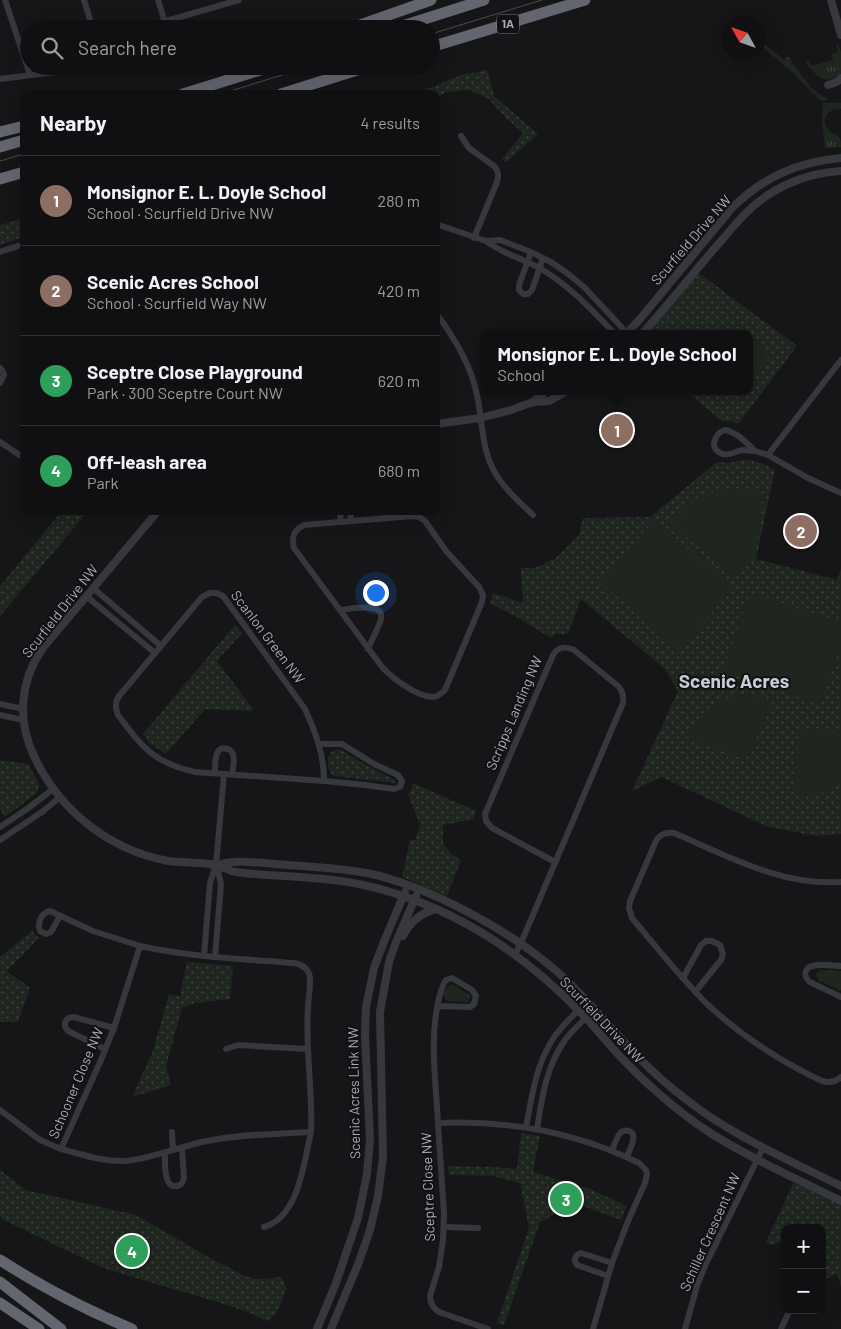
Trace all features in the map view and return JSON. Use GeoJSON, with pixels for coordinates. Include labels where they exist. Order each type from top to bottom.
{"type":"FeatureCollection","features":[{"type":"Feature","properties":{"kind":"highway"},"geometry":{"type":"LineString","coordinates":[[374,20],[431,0]]}},
{"type":"Feature","properties":{"kind":"highway","name":"1A"},"geometry":{"type":"LineString","coordinates":[[421,20],[484,0]]}},
{"type":"Feature","properties":{"kind":"highway","name":"1A"},"geometry":{"type":"LineString","coordinates":[[440,44],[585,0]]}},
{"type":"Feature","properties":{"kind":"highway"},"geometry":{"type":"LineString","coordinates":[[196,90],[244,75]]}},
{"type":"Feature","properties":{"kind":"highway"},"geometry":{"type":"LineString","coordinates":[[293,90],[341,75]]}},
{"type":"Feature","properties":{"kind":"highway"},"geometry":{"type":"LineString","coordinates":[[0,132],[20,127]]}},
{"type":"Feature","properties":{"kind":"highway"},"geometry":{"type":"LineString","coordinates":[[0,147],[20,141]]}},
{"type":"Feature","properties":{"kind":"highway"},"geometry":{"type":"LineString","coordinates":[[0,179],[20,173]]}},
{"type":"Feature","properties":{"kind":"highway"},"geometry":{"type":"LineString","coordinates":[[0,1260],[46,1288],[105,1318],[132,1329]]}},
{"type":"Feature","properties":{"kind":"highway"},"geometry":{"type":"LineString","coordinates":[[0,1282],[61,1329]]}},
{"type":"Feature","properties":{"kind":"highway"},"geometry":{"type":"LineString","coordinates":[[0,1303],[39,1329]]}},
{"type":"Feature","properties":{"kind":"street"},"geometry":{"type":"LineString","coordinates":[[5,0],[20,45]]}},
{"type":"Feature","properties":{"kind":"street"},"geometry":{"type":"LineString","coordinates":[[84,0],[91,20]]}},
{"type":"Feature","properties":{"kind":"street"},"geometry":{"type":"LineString","coordinates":[[158,0],[164,20]]}},
{"type":"Feature","properties":{"kind":"street"},"geometry":{"type":"LineString","coordinates":[[172,20],[239,0]]}},
{"type":"Feature","properties":{"kind":"street"},"geometry":{"type":"LineString","coordinates":[[830,0],[841,35]]}},
{"type":"Feature","properties":{"kind":"street"},"geometry":{"type":"LineString","coordinates":[[0,79],[30,75]]}},
{"type":"Feature","properties":{"kind":"street"},"geometry":{"type":"LineString","coordinates":[[828,85],[837,82],[841,78]]}},
{"type":"Feature","properties":{"kind":"street"},"geometry":{"type":"LineString","coordinates":[[461,136],[468,148],[494,166],[499,176],[474,238]]}},
{"type":"Feature","properties":{"kind":"street","name":"Scurfield Drive NW"},"geometry":{"type":"LineString","coordinates":[[630,330],[739,202],[756,188],[790,169],[817,161],[841,158]]}},
{"type":"Feature","properties":{"kind":"street","name":"Scurfield Drive NW"},"geometry":{"type":"LineString","coordinates":[[645,330],[745,213],[783,186],[807,177],[841,171]]}},
{"type":"Feature","properties":{"kind":"street"},"geometry":{"type":"LineString","coordinates":[[440,225],[486,241],[500,240],[544,258],[577,281],[624,330]]}},
{"type":"Feature","properties":{"kind":"street"},"geometry":{"type":"LineString","coordinates":[[709,236],[718,245]]}},
{"type":"Feature","properties":{"kind":"street"},"geometry":{"type":"LineString","coordinates":[[486,241],[496,248],[540,268],[556,278],[570,288],[611,330]]}},
{"type":"Feature","properties":{"kind":"street"},"geometry":{"type":"LineString","coordinates":[[0,252],[20,245]]}},
{"type":"Feature","properties":{"kind":"street"},"geometry":{"type":"LineString","coordinates":[[531,252],[518,285],[519,290],[523,294],[530,292],[544,258]]}},
{"type":"Feature","properties":{"kind":"street"},"geometry":{"type":"LineString","coordinates":[[440,321],[469,367],[478,396],[480,418],[489,462],[496,476],[506,489],[533,515]]}},
{"type":"Feature","properties":{"kind":"street"},"geometry":{"type":"LineString","coordinates":[[768,455],[841,360]]}},
{"type":"Feature","properties":{"kind":"street"},"geometry":{"type":"LineString","coordinates":[[0,368],[4,375],[0,383]]}},
{"type":"Feature","properties":{"kind":"street"},"geometry":{"type":"LineString","coordinates":[[533,402],[541,395]]}},
{"type":"Feature","properties":{"kind":"street"},"geometry":{"type":"LineString","coordinates":[[440,423],[480,418],[533,402],[549,401],[560,395]]}},
{"type":"Feature","properties":{"kind":"street"},"geometry":{"type":"LineString","coordinates":[[755,451],[743,439],[728,430],[719,433],[714,440],[716,450],[724,454],[743,450],[768,455],[808,478],[841,493]]}},
{"type":"Feature","properties":{"kind":"street"},"geometry":{"type":"LineString","coordinates":[[0,442],[20,455]]}},
{"type":"Feature","properties":{"kind":"street","name":"Scurfield Drive NW"},"geometry":{"type":"LineString","coordinates":[[155,515],[37,657],[26,685],[23,720],[29,746],[41,771],[53,789],[78,816],[103,836],[152,857],[216,865],[235,872],[315,878],[358,884],[414,900],[436,909],[477,930],[515,955],[544,978],[579,1010],[615,1051],[658,1093],[678,1109],[713,1134],[757,1159],[841,1201]]}},
{"type":"Feature","properties":{"kind":"street"},"geometry":{"type":"LineString","coordinates":[[340,515],[341,522]]}},
{"type":"Feature","properties":{"kind":"street"},"geometry":{"type":"LineString","coordinates":[[350,515],[351,521]]}},
{"type":"Feature","properties":{"kind":"street"},"geometry":{"type":"LineString","coordinates":[[413,516],[422,518],[446,551],[479,587],[483,595],[482,602],[445,690],[438,696],[426,696],[408,688],[382,667],[294,548],[292,538],[296,530],[304,525],[351,521],[413,516]]}},
{"type":"Feature","properties":{"kind":"street"},"geometry":{"type":"LineString","coordinates":[[93,588],[161,646]]}},
{"type":"Feature","properties":{"kind":"street","name":"Scanlon Green NW"},"geometry":{"type":"LineString","coordinates":[[319,744],[342,744],[374,764],[398,775],[402,781],[401,785],[396,789],[177,768],[161,760],[139,742],[116,711],[116,704],[119,696],[204,595],[210,592],[221,594],[305,709],[319,744],[324,781]]}},
{"type":"Feature","properties":{"kind":"street"},"geometry":{"type":"LineString","coordinates":[[86,596],[155,653]]}},
{"type":"Feature","properties":{"kind":"street"},"geometry":{"type":"LineString","coordinates":[[340,610],[374,607],[379,610],[381,618],[368,649]]}},
{"type":"Feature","properties":{"kind":"street","name":"Scripps Landing NW"},"geometry":{"type":"LineString","coordinates":[[515,955],[555,862],[624,699],[622,691],[618,686],[568,647],[558,649],[553,655],[486,814],[486,821],[492,828],[555,862]]}},
{"type":"Feature","properties":{"kind":"street"},"geometry":{"type":"LineString","coordinates":[[0,704],[23,709]]}},
{"type":"Feature","properties":{"kind":"street"},"geometry":{"type":"LineString","coordinates":[[0,715],[23,720]]}},
{"type":"Feature","properties":{"kind":"street"},"geometry":{"type":"LineString","coordinates":[[215,773],[217,754],[225,748],[233,754],[232,774]]}},
{"type":"Feature","properties":{"kind":"street"},"geometry":{"type":"LineString","coordinates":[[204,956],[210,883],[216,865],[224,774]]}},
{"type":"Feature","properties":{"kind":"street"},"geometry":{"type":"LineString","coordinates":[[0,828],[53,789]]}},
{"type":"Feature","properties":{"kind":"street"},"geometry":{"type":"LineString","coordinates":[[0,840],[42,812],[60,797]]}},
{"type":"Feature","properties":{"kind":"street"},"geometry":{"type":"LineString","coordinates":[[10,821],[16,830]]}},
{"type":"Feature","properties":{"kind":"street"},"geometry":{"type":"LineString","coordinates":[[841,882],[807,882],[779,876],[674,833],[667,833],[662,835],[656,842],[629,905],[629,912],[632,918],[695,992],[739,1032],[787,1063],[826,1082],[836,1081],[841,1077]]}},
{"type":"Feature","properties":{"kind":"street","name":"Scurfield Drive NW"},"geometry":{"type":"LineString","coordinates":[[216,865],[234,862],[345,870],[378,876],[419,890],[484,921],[520,943],[553,968],[596,1009],[638,1056],[678,1093],[721,1124],[763,1148],[839,1184]]}},
{"type":"Feature","properties":{"kind":"street"},"geometry":{"type":"LineString","coordinates":[[215,957],[221,884],[216,865]]}},
{"type":"Feature","properties":{"kind":"street","name":"Scenic Acres Link NW"},"geometry":{"type":"LineString","coordinates":[[317,1329],[336,1283],[358,1218],[367,1174],[370,1139],[365,1036],[366,1008],[374,968],[408,886]]}},
{"type":"Feature","properties":{"kind":"street","name":"Scenic Acres Link NW"},"geometry":{"type":"LineString","coordinates":[[331,1329],[359,1262],[370,1230],[378,1196],[383,1157],[380,1012],[389,962],[419,890]]}},
{"type":"Feature","properties":{"kind":"street"},"geometry":{"type":"LineString","coordinates":[[389,962],[413,921],[420,914],[436,909]]}},
{"type":"Feature","properties":{"kind":"street"},"geometry":{"type":"LineString","coordinates":[[60,916],[93,931],[140,946],[204,956],[294,963],[303,966],[309,974],[307,1049],[312,1117],[311,1132],[299,1184],[293,1199],[278,1221],[264,1227]]}},
{"type":"Feature","properties":{"kind":"street"},"geometry":{"type":"LineString","coordinates":[[683,978],[703,943],[712,940],[720,945],[723,954],[721,960],[695,992]]}},
{"type":"Feature","properties":{"kind":"street","name":"Schooner Close NW"},"geometry":{"type":"LineString","coordinates":[[140,946],[106,1049],[60,1149],[108,1160],[137,1159],[224,1138],[311,1132]]}},
{"type":"Feature","properties":{"kind":"street"},"geometry":{"type":"LineString","coordinates":[[841,966],[814,965],[809,966],[806,973],[806,978],[810,982],[841,997]]}},
{"type":"Feature","properties":{"kind":"street"},"geometry":{"type":"LineString","coordinates":[[437,1006],[470,1007],[474,1004],[476,996],[472,990],[455,979],[448,979],[443,984],[437,1006],[434,1032],[438,1123]]}},
{"type":"Feature","properties":{"kind":"street"},"geometry":{"type":"LineString","coordinates":[[526,1128],[540,1062],[562,1026],[588,1001]]}},
{"type":"Feature","properties":{"kind":"street"},"geometry":{"type":"LineString","coordinates":[[537,1129],[550,1066],[566,1039],[596,1009]]}},
{"type":"Feature","properties":{"kind":"street"},"geometry":{"type":"LineString","coordinates":[[106,1049],[68,1030],[65,1026],[65,1021],[68,1018],[74,1017],[114,1028]]}},
{"type":"Feature","properties":{"kind":"street"},"geometry":{"type":"LineString","coordinates":[[226,1049],[238,1045],[307,1049]]}},
{"type":"Feature","properties":{"kind":"street"},"geometry":{"type":"LineString","coordinates":[[540,1062],[550,1066]]}},
{"type":"Feature","properties":{"kind":"street"},"geometry":{"type":"LineString","coordinates":[[0,1110],[40,1140],[60,1149]]}},
{"type":"Feature","properties":{"kind":"street","name":"Sceptre Close NW"},"geometry":{"type":"LineString","coordinates":[[488,1329],[439,1312],[431,1304],[430,1296],[439,1267],[444,1227],[438,1123],[484,1123],[548,1131],[612,1151],[643,1166],[646,1170],[647,1179],[612,1263],[594,1329]]}},
{"type":"Feature","properties":{"kind":"street"},"geometry":{"type":"LineString","coordinates":[[612,1151],[620,1133],[629,1131],[633,1134],[634,1140],[627,1157]]}},
{"type":"Feature","properties":{"kind":"street"},"geometry":{"type":"LineString","coordinates":[[172,1132],[173,1150]]}},
{"type":"Feature","properties":{"kind":"street"},"geometry":{"type":"LineString","coordinates":[[165,1152],[168,1182],[173,1186],[179,1186],[184,1178],[182,1148]]}},
{"type":"Feature","properties":{"kind":"street","name":"Schiller Crescent NW"},"geometry":{"type":"LineString","coordinates":[[685,1329],[696,1286],[763,1148]]}},
{"type":"Feature","properties":{"kind":"street"},"geometry":{"type":"LineString","coordinates":[[444,1227],[478,1228]]}},
{"type":"Feature","properties":{"kind":"street"},"geometry":{"type":"LineString","coordinates":[[608,1276],[577,1265],[575,1259],[581,1253],[612,1263]]}},
{"type":"Feature","properties":{"kind":"street"},"geometry":{"type":"LineString","coordinates":[[781,1329],[788,1314]]}},
{"type":"Feature","properties":{"kind":"green space"},"geometry":{"type":"Polygon","coordinates":[[[766,45],[784,60],[788,56],[810,86],[827,98],[826,101],[820,100],[766,50],[766,45]]]}},
{"type":"Feature","properties":{"kind":"green space"},"geometry":{"type":"Polygon","coordinates":[[[836,45],[838,45],[841,52],[841,73],[836,77],[826,80],[817,75],[806,62],[809,61],[811,66],[833,60],[832,54],[838,52],[836,45]]]}},
{"type":"Feature","properties":{"kind":"green space"},"geometry":{"type":"Polygon","coordinates":[[[487,69],[494,96],[538,134],[507,162],[502,159],[523,133],[489,99],[469,90],[446,92],[440,96],[440,90],[424,90],[464,74],[487,69]]]}},
{"type":"Feature","properties":{"kind":"green space"},"geometry":{"type":"Polygon","coordinates":[[[823,103],[841,103],[841,109],[833,110],[827,114],[825,121],[829,131],[840,139],[841,147],[825,148],[822,123],[823,103]]]}},
{"type":"Feature","properties":{"kind":"green space"},"geometry":{"type":"Polygon","coordinates":[[[20,219],[20,238],[0,245],[0,225],[20,219]]]}},
{"type":"Feature","properties":{"kind":"green space"},"geometry":{"type":"Polygon","coordinates":[[[699,273],[797,346],[738,424],[732,421],[722,421],[691,395],[753,395],[753,330],[650,330],[699,273]]]}},
{"type":"Feature","properties":{"kind":"green space"},"geometry":{"type":"Polygon","coordinates":[[[753,344],[769,356],[753,377],[753,344]]]}},
{"type":"Feature","properties":{"kind":"green space"},"geometry":{"type":"Polygon","coordinates":[[[741,460],[759,462],[775,470],[756,559],[837,580],[841,569],[841,834],[815,836],[766,826],[661,777],[632,791],[678,691],[665,669],[581,599],[568,634],[556,634],[551,638],[490,603],[493,593],[523,603],[521,568],[535,568],[556,558],[579,535],[583,518],[650,517],[717,462],[729,463],[741,460]]]}},
{"type":"Feature","properties":{"kind":"green space"},"geometry":{"type":"Polygon","coordinates":[[[732,489],[764,494],[756,550],[736,575],[731,574],[671,524],[684,509],[697,499],[713,492],[732,489]]]}},
{"type":"Feature","properties":{"kind":"green space"},"geometry":{"type":"Polygon","coordinates":[[[59,515],[85,515],[0,616],[0,586],[59,515]]]}},
{"type":"Feature","properties":{"kind":"green space"},"geometry":{"type":"Polygon","coordinates":[[[654,520],[734,587],[680,650],[600,582],[654,520]]]}},
{"type":"Feature","properties":{"kind":"green space"},"geometry":{"type":"Polygon","coordinates":[[[750,592],[841,623],[841,644],[820,705],[723,671],[750,592]]]}},
{"type":"Feature","properties":{"kind":"green space"},"geometry":{"type":"Polygon","coordinates":[[[235,625],[242,633],[217,661],[253,709],[250,711],[205,709],[166,754],[151,744],[143,734],[235,625]]]}},
{"type":"Feature","properties":{"kind":"green space"},"geometry":{"type":"Polygon","coordinates":[[[740,695],[754,696],[772,702],[749,756],[743,759],[687,737],[697,720],[708,709],[721,701],[740,695]]]}},
{"type":"Feature","properties":{"kind":"green space"},"geometry":{"type":"Polygon","coordinates":[[[803,729],[841,733],[841,781],[825,792],[809,795],[796,793],[798,735],[803,729]]]}},
{"type":"Feature","properties":{"kind":"green space"},"geometry":{"type":"Polygon","coordinates":[[[340,749],[395,780],[396,783],[334,776],[328,765],[328,758],[331,752],[340,749]]]}},
{"type":"Feature","properties":{"kind":"green space"},"geometry":{"type":"Polygon","coordinates":[[[0,760],[28,764],[39,784],[37,793],[5,817],[0,809],[0,760]]]}},
{"type":"Feature","properties":{"kind":"green space"},"geometry":{"type":"Polygon","coordinates":[[[413,783],[476,811],[474,819],[443,825],[443,844],[451,854],[461,860],[447,896],[402,877],[410,840],[415,840],[420,825],[408,794],[412,789],[413,783]]]}},
{"type":"Feature","properties":{"kind":"green space"},"geometry":{"type":"Polygon","coordinates":[[[32,931],[39,938],[7,971],[30,988],[18,1022],[0,1022],[0,957],[32,931]]]}},
{"type":"Feature","properties":{"kind":"green space"},"geometry":{"type":"Polygon","coordinates":[[[187,962],[233,966],[230,999],[196,1003],[182,1008],[166,1066],[171,1085],[132,1097],[153,1051],[169,994],[180,996],[187,962]]]}},
{"type":"Feature","properties":{"kind":"green space"},"geometry":{"type":"Polygon","coordinates":[[[821,970],[841,971],[841,990],[818,980],[816,974],[821,970]]]}},
{"type":"Feature","properties":{"kind":"green space"},"geometry":{"type":"Polygon","coordinates":[[[453,984],[469,995],[468,1002],[448,1001],[446,999],[444,994],[448,987],[453,984]]]}},
{"type":"Feature","properties":{"kind":"green space"},"geometry":{"type":"Polygon","coordinates":[[[521,1133],[540,1136],[533,1172],[590,1189],[627,1206],[621,1220],[575,1203],[540,1222],[504,1325],[497,1323],[529,1227],[520,1183],[492,1176],[449,1175],[448,1166],[517,1169],[521,1133]]]}},
{"type":"Feature","properties":{"kind":"green space"},"geometry":{"type":"Polygon","coordinates":[[[0,1170],[26,1190],[136,1215],[243,1275],[254,1279],[281,1277],[287,1289],[276,1314],[266,1321],[227,1305],[106,1269],[4,1220],[0,1217],[0,1170]]]}},
{"type":"Feature","properties":{"kind":"green space"},"geometry":{"type":"Polygon","coordinates":[[[794,1182],[841,1205],[841,1287],[837,1274],[826,1278],[826,1224],[781,1224],[781,1241],[771,1245],[766,1242],[794,1182]]]}},
{"type":"Feature","properties":{"kind":"tram line"},"geometry":{"type":"LineString","coordinates":[[440,31],[542,0]]}},
{"type":"Feature","properties":{"kind":"tram line"},"geometry":{"type":"LineString","coordinates":[[234,90],[282,75]]}},
{"type":"Feature","properties":{"kind":"tram line"},"geometry":{"type":"LineString","coordinates":[[0,161],[20,155]]}},
{"type":"Feature","properties":{"kind":"place","name":"Monsignor E. L. Doyle School"},"geometry":{"type":"Point","coordinates":[617,430]}},
{"type":"Feature","properties":{"kind":"place","name":"Scenic Acres School"},"geometry":{"type":"Point","coordinates":[801,531]}},
{"type":"Feature","properties":{"kind":"place","name":"Sceptre Close Playground"},"geometry":{"type":"Point","coordinates":[566,1199]}},
{"type":"Feature","properties":{"kind":"place","name":"Off-leash area"},"geometry":{"type":"Point","coordinates":[132,1251]}},
{"type":"Feature","properties":{"kind":"district","name":"Scenic Acres"},"geometry":{"type":"Point","coordinates":[734,681]}}]}
